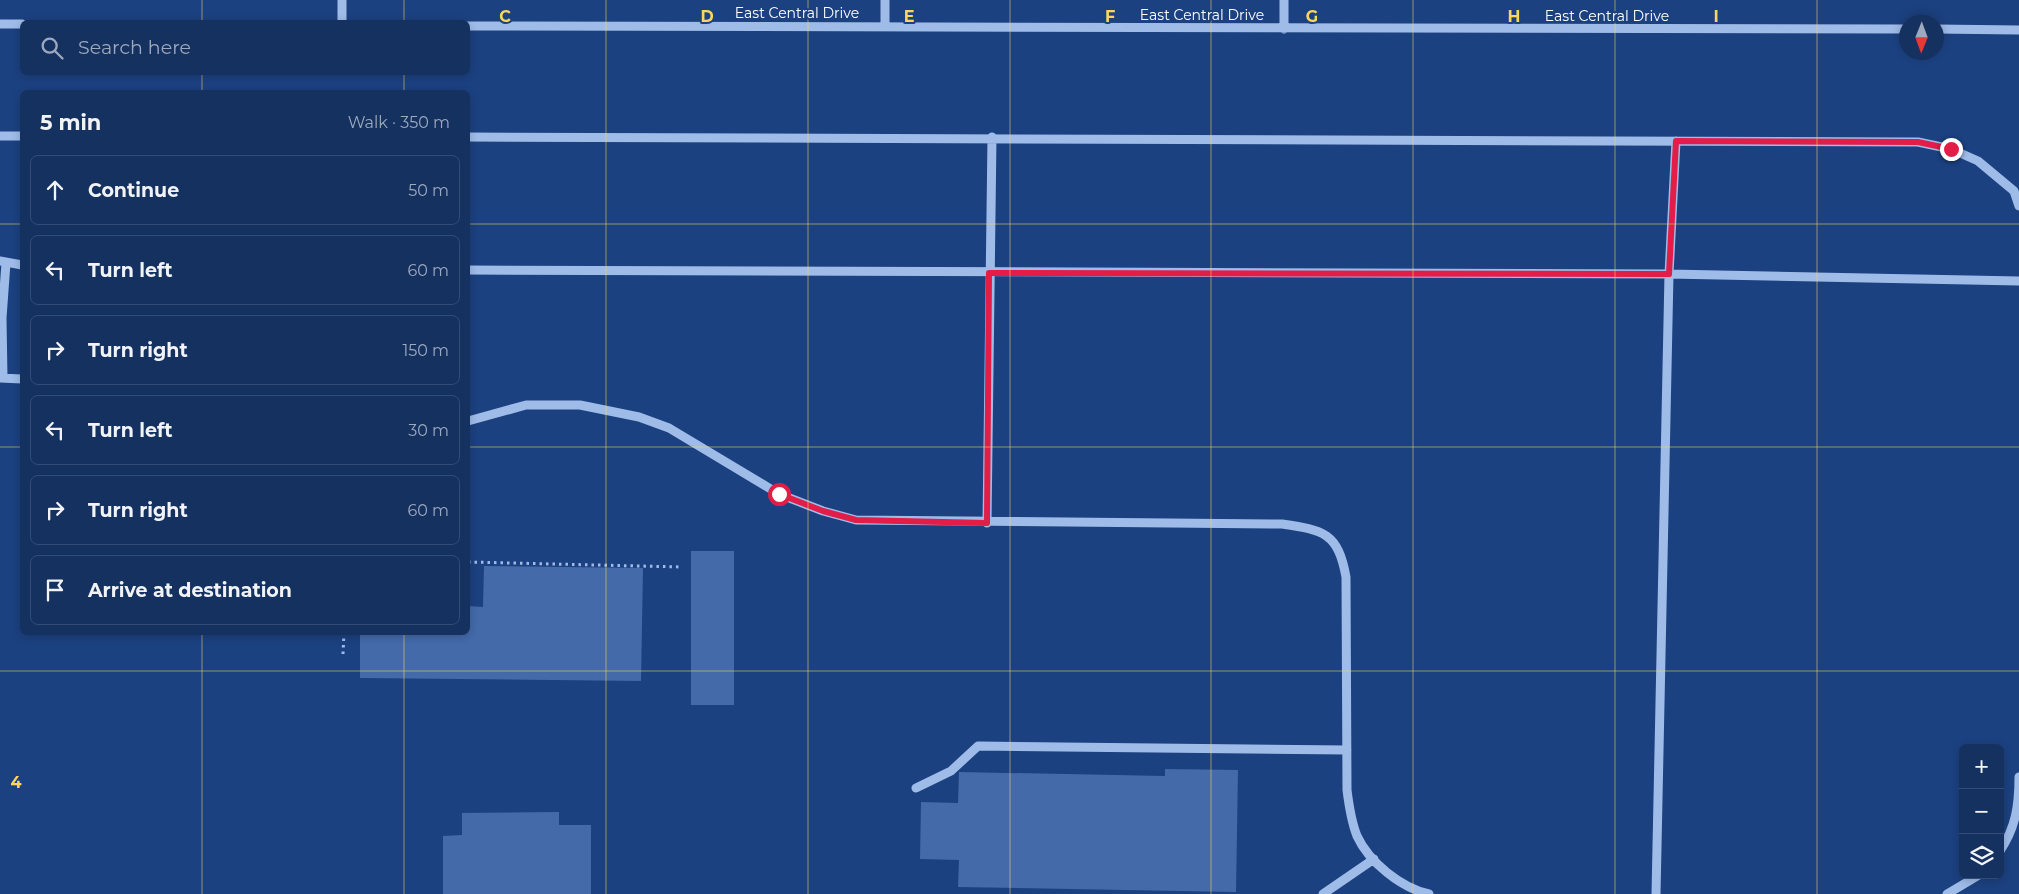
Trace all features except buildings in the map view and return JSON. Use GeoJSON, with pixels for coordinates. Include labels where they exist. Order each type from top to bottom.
{"type":"FeatureCollection","features":[{"type":"Feature","properties":{"kind":"street"},"geometry":{"type":"LineString","coordinates":[[342,0],[342,20]]}},
{"type":"Feature","properties":{"kind":"street"},"geometry":{"type":"LineString","coordinates":[[885,27],[886,0]]}},
{"type":"Feature","properties":{"kind":"street"},"geometry":{"type":"LineString","coordinates":[[1284,0],[1284,29]]}},
{"type":"Feature","properties":{"kind":"street"},"geometry":{"type":"LineString","coordinates":[[0,24],[20,24]]}},
{"type":"Feature","properties":{"kind":"street","name":"East Central Drive"},"geometry":{"type":"LineString","coordinates":[[470,26],[1899,29]]}},
{"type":"Feature","properties":{"kind":"street"},"geometry":{"type":"LineString","coordinates":[[1944,29],[2019,30]]}},
{"type":"Feature","properties":{"kind":"street"},"geometry":{"type":"LineString","coordinates":[[0,136],[20,136]]}},
{"type":"Feature","properties":{"kind":"street"},"geometry":{"type":"LineString","coordinates":[[470,137],[992,137],[1918,142],[1951,149],[1978,161],[2014,191],[2019,206]]}},
{"type":"Feature","properties":{"kind":"street"},"geometry":{"type":"LineString","coordinates":[[987,523],[992,137]]}},
{"type":"Feature","properties":{"kind":"street"},"geometry":{"type":"LineString","coordinates":[[1656,894],[1669,274],[1676,141]]}},
{"type":"Feature","properties":{"kind":"street"},"geometry":{"type":"LineString","coordinates":[[20,265],[3,262],[1,378],[20,379]]}},
{"type":"Feature","properties":{"kind":"street"},"geometry":{"type":"LineString","coordinates":[[470,270],[1669,274],[2019,281]]}},
{"type":"Feature","properties":{"kind":"street"},"geometry":{"type":"LineString","coordinates":[[470,420],[526,406],[580,405],[607,409],[670,428],[779,494],[823,511],[856,520],[874,522],[1282,524],[1309,528],[1328,536],[1342,554],[1346,576],[1347,790],[1350,816],[1358,838],[1374,859],[1395,878],[1429,894]]}},
{"type":"Feature","properties":{"kind":"street"},"geometry":{"type":"LineString","coordinates":[[916,788],[951,771],[978,746],[1347,750]]}},
{"type":"Feature","properties":{"kind":"street"},"geometry":{"type":"LineString","coordinates":[[2004,844],[2014,826],[2018,806],[2019,778]]}},
{"type":"Feature","properties":{"kind":"street"},"geometry":{"type":"LineString","coordinates":[[1323,894],[1374,859]]}},
{"type":"Feature","properties":{"kind":"street"},"geometry":{"type":"LineString","coordinates":[[1947,894],[1972,879]]}},
{"type":"Feature","properties":{"kind":"path"},"geometry":{"type":"LineString","coordinates":[[470,562],[682,567]]}},
{"type":"Feature","properties":{"kind":"path"},"geometry":{"type":"LineString","coordinates":[[343,654],[344,635]]}},
{"type":"Feature","properties":{"kind":"route"},"geometry":{"type":"LineString","coordinates":[[779,494],[823,511],[856,520],[987,523],[989,273],[1669,274],[1676,141],[1918,142],[1951,149]]}}]}
